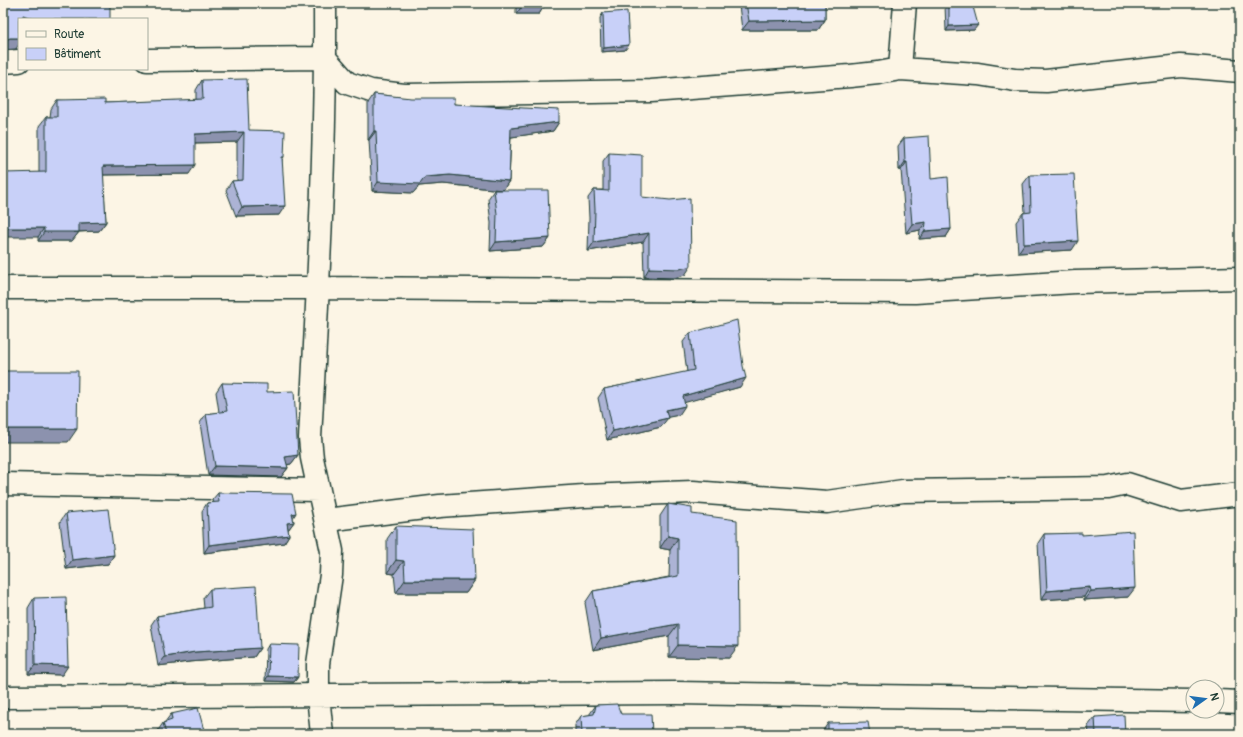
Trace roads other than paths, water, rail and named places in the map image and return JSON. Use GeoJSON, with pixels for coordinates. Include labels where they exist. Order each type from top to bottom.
{"type":"FeatureCollection","features":[{"type":"Feature","properties":{"kind":"street"},"geometry":{"type":"LineString","coordinates":[[322,734],[318,696],[318,664],[331,575],[332,551],[318,490],[310,438],[319,288],[325,3]]}},
{"type":"Feature","properties":{"kind":"street"},"geometry":{"type":"LineString","coordinates":[[900,69],[905,3]]}},
{"type":"Feature","properties":{"kind":"street"},"geometry":{"type":"LineString","coordinates":[[148,60],[325,58],[347,83],[371,92],[404,95],[651,91],[850,76],[900,69],[978,74],[1015,80],[1046,81],[1181,66],[1240,71]]}},
{"type":"Feature","properties":{"kind":"street"},"geometry":{"type":"LineString","coordinates":[[3,62],[18,61]]}},
{"type":"Feature","properties":{"kind":"street"},"geometry":{"type":"LineString","coordinates":[[3,288],[319,288],[915,292],[1075,282],[1240,278]]}},
{"type":"Feature","properties":{"kind":"street"},"geometry":{"type":"LineString","coordinates":[[3,484],[318,490]]}},
{"type":"Feature","properties":{"kind":"street"},"geometry":{"type":"LineString","coordinates":[[326,520],[440,506],[584,496],[693,492],[827,502],[903,492],[1108,488],[1127,484],[1181,500],[1240,494]]}},
{"type":"Feature","properties":{"kind":"street"},"geometry":{"type":"LineString","coordinates":[[3,697],[677,693],[1185,701]]}},
{"type":"Feature","properties":{"kind":"street"},"geometry":{"type":"LineString","coordinates":[[1225,701],[1240,702]]}}]}
